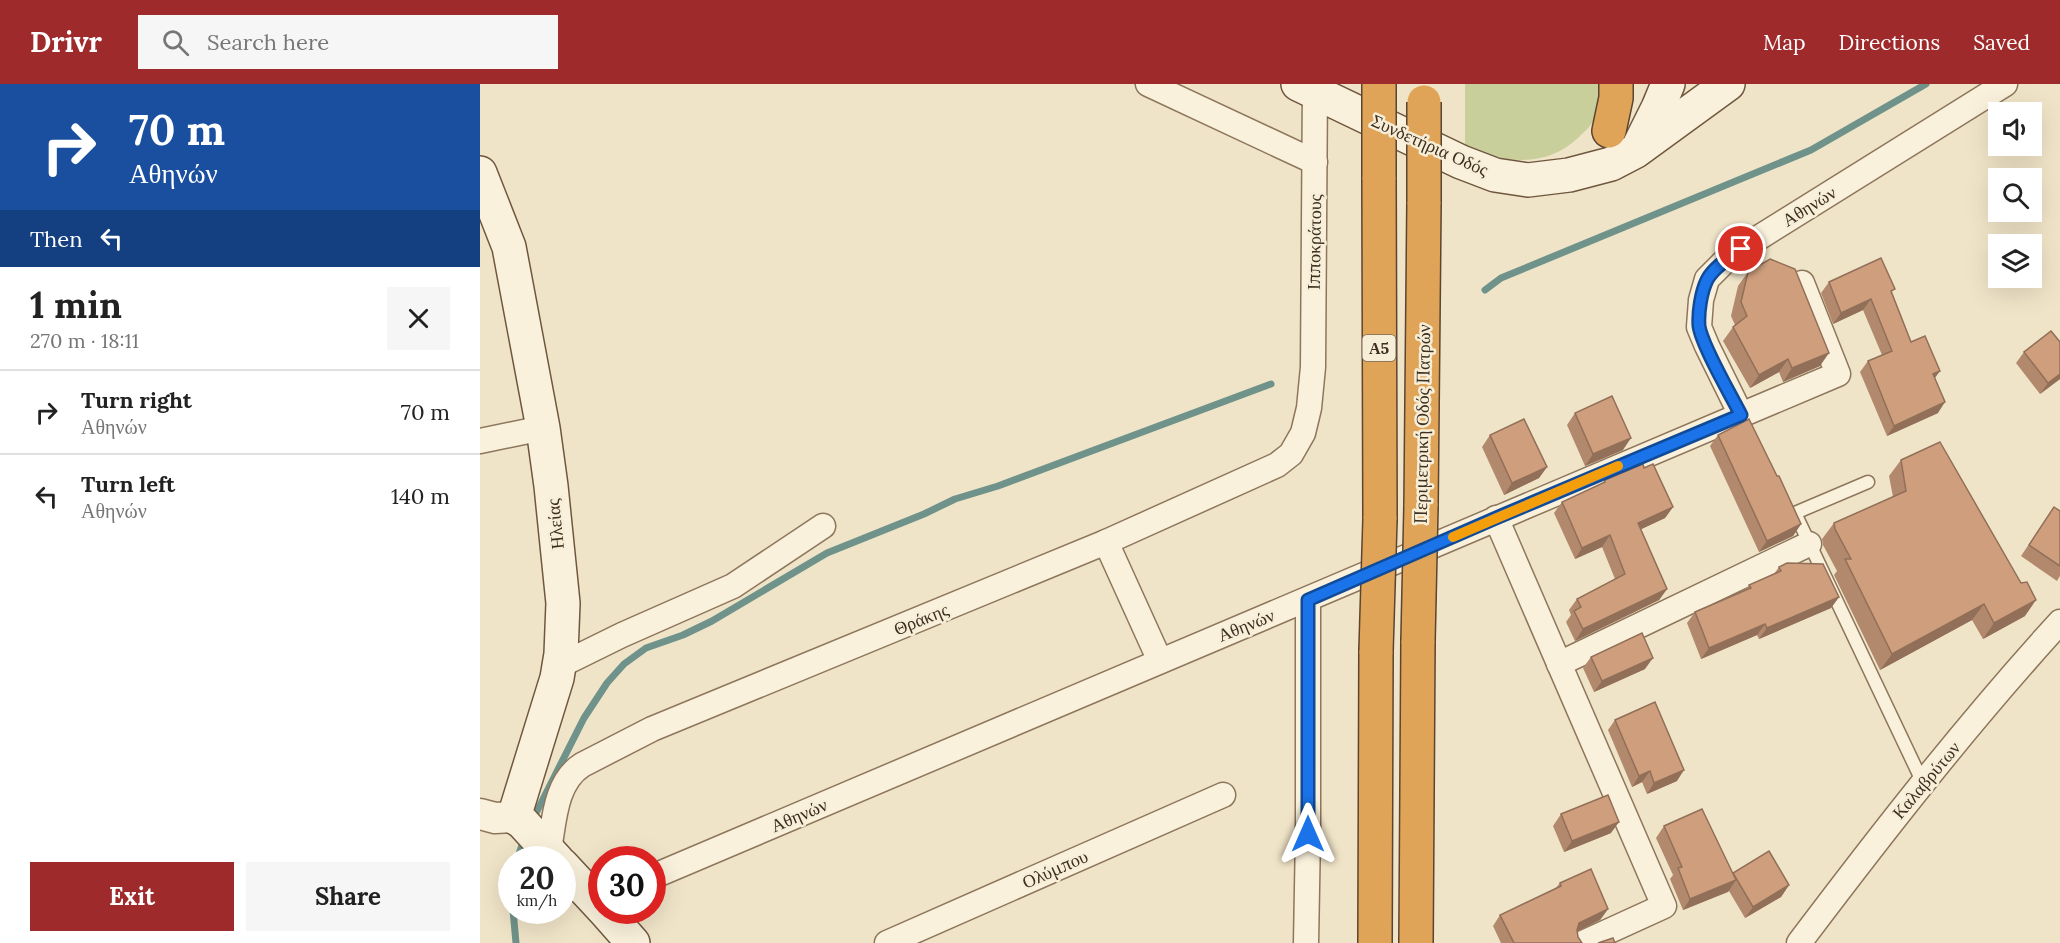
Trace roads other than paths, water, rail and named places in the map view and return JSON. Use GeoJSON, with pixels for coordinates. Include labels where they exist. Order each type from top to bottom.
{"type":"FeatureCollection","features":[{"type":"Feature","properties":{"kind":"highway","name":"Α5"},"geometry":{"type":"LineString","coordinates":[[1375,943],[1380,519],[1379,84]]}},
{"type":"Feature","properties":{"kind":"highway"},"geometry":{"type":"LineString","coordinates":[[1608,131],[1616,98],[1616,84]]}},
{"type":"Feature","properties":{"kind":"highway","name":"Περιμετρική Οδός Πατρών"},"geometry":{"type":"LineString","coordinates":[[1416,943],[1424,93]]}},
{"type":"Feature","properties":{"kind":"main road"},"geometry":{"type":"LineString","coordinates":[[1569,175],[1619,120],[1634,84]]}},
{"type":"Feature","properties":{"kind":"main road"},"geometry":{"type":"LineString","coordinates":[[1636,151],[1668,84]]}},
{"type":"Feature","properties":{"kind":"main road","name":"Συνδετήρια Οδός"},"geometry":{"type":"LineString","coordinates":[[1309,87],[1461,162],[1495,174],[1528,180],[1569,175],[1611,164],[1636,151],[1728,84]]}},
{"type":"Feature","properties":{"kind":"main road","name":"Ηλείας"},"geometry":{"type":"LineString","coordinates":[[480,173],[509,247],[543,428],[563,603],[559,666],[553,694],[540,842]]}},
{"type":"Feature","properties":{"kind":"main road"},"geometry":{"type":"LineString","coordinates":[[540,842],[588,892]]}},
{"type":"Feature","properties":{"kind":"main road"},"geometry":{"type":"LineString","coordinates":[[617,924],[633,943]]}},
{"type":"Feature","properties":{"kind":"street"},"geometry":{"type":"LineString","coordinates":[[1148,84],[1315,162]]}},
{"type":"Feature","properties":{"kind":"street","name":"Αθηνών"},"geometry":{"type":"LineString","coordinates":[[666,871],[1741,415],[1699,327],[1701,300],[1707,279],[1727,259],[1755,240],[2005,84]]}},
{"type":"Feature","properties":{"kind":"street","name":"Ιπποκράτους"},"geometry":{"type":"LineString","coordinates":[[1309,87],[1315,162],[1313,362],[1310,400]]}},
{"type":"Feature","properties":{"kind":"street"},"geometry":{"type":"LineString","coordinates":[[1741,415],[1838,374],[1802,283]]}},
{"type":"Feature","properties":{"kind":"street","name":"Θράκης"},"geometry":{"type":"LineString","coordinates":[[540,842],[562,789],[572,773],[582,765],[652,729],[1106,542],[1277,465],[1291,454],[1303,433],[1310,400]]}},
{"type":"Feature","properties":{"kind":"street"},"geometry":{"type":"LineString","coordinates":[[480,441],[543,428]]}},
{"type":"Feature","properties":{"kind":"street"},"geometry":{"type":"LineString","coordinates":[[1496,518],[1664,906],[1582,943]]}},
{"type":"Feature","properties":{"kind":"street"},"geometry":{"type":"LineString","coordinates":[[559,666],[622,635],[733,586],[823,526]]}},
{"type":"Feature","properties":{"kind":"street"},"geometry":{"type":"LineString","coordinates":[[1106,542],[1160,661]]}},
{"type":"Feature","properties":{"kind":"street"},"geometry":{"type":"LineString","coordinates":[[1559,664],[1809,544]]}},
{"type":"Feature","properties":{"kind":"street"},"geometry":{"type":"LineString","coordinates":[[1306,943],[1308,600]]}},
{"type":"Feature","properties":{"kind":"street","name":"Καλαβρύτων"},"geometry":{"type":"LineString","coordinates":[[1799,943],[1891,822],[2021,665],[2060,622]]}},
{"type":"Feature","properties":{"kind":"street","name":"Ολύμπου"},"geometry":{"type":"LineString","coordinates":[[887,943],[1223,795]]}},
{"type":"Feature","properties":{"kind":"street"},"geometry":{"type":"LineString","coordinates":[[480,814],[495,818],[540,842]]}},
{"type":"Feature","properties":{"kind":"lane"},"geometry":{"type":"LineString","coordinates":[[1868,482],[1795,513],[1923,783]]}},
{"type":"Feature","properties":{"kind":"waterway"},"geometry":{"type":"LineString","coordinates":[[1485,290],[1501,278],[1811,150],[1926,84]]}},
{"type":"Feature","properties":{"kind":"waterway"},"geometry":{"type":"LineString","coordinates":[[532,821],[584,718],[607,683],[624,664],[646,648],[683,635],[712,621],[827,553],[955,499],[998,486],[1271,384]]}},
{"type":"Feature","properties":{"kind":"waterway"},"geometry":{"type":"LineString","coordinates":[[522,846],[524,839]]}},
{"type":"Feature","properties":{"kind":"waterway"},"geometry":{"type":"LineString","coordinates":[[514,924],[516,943]]}}]}
